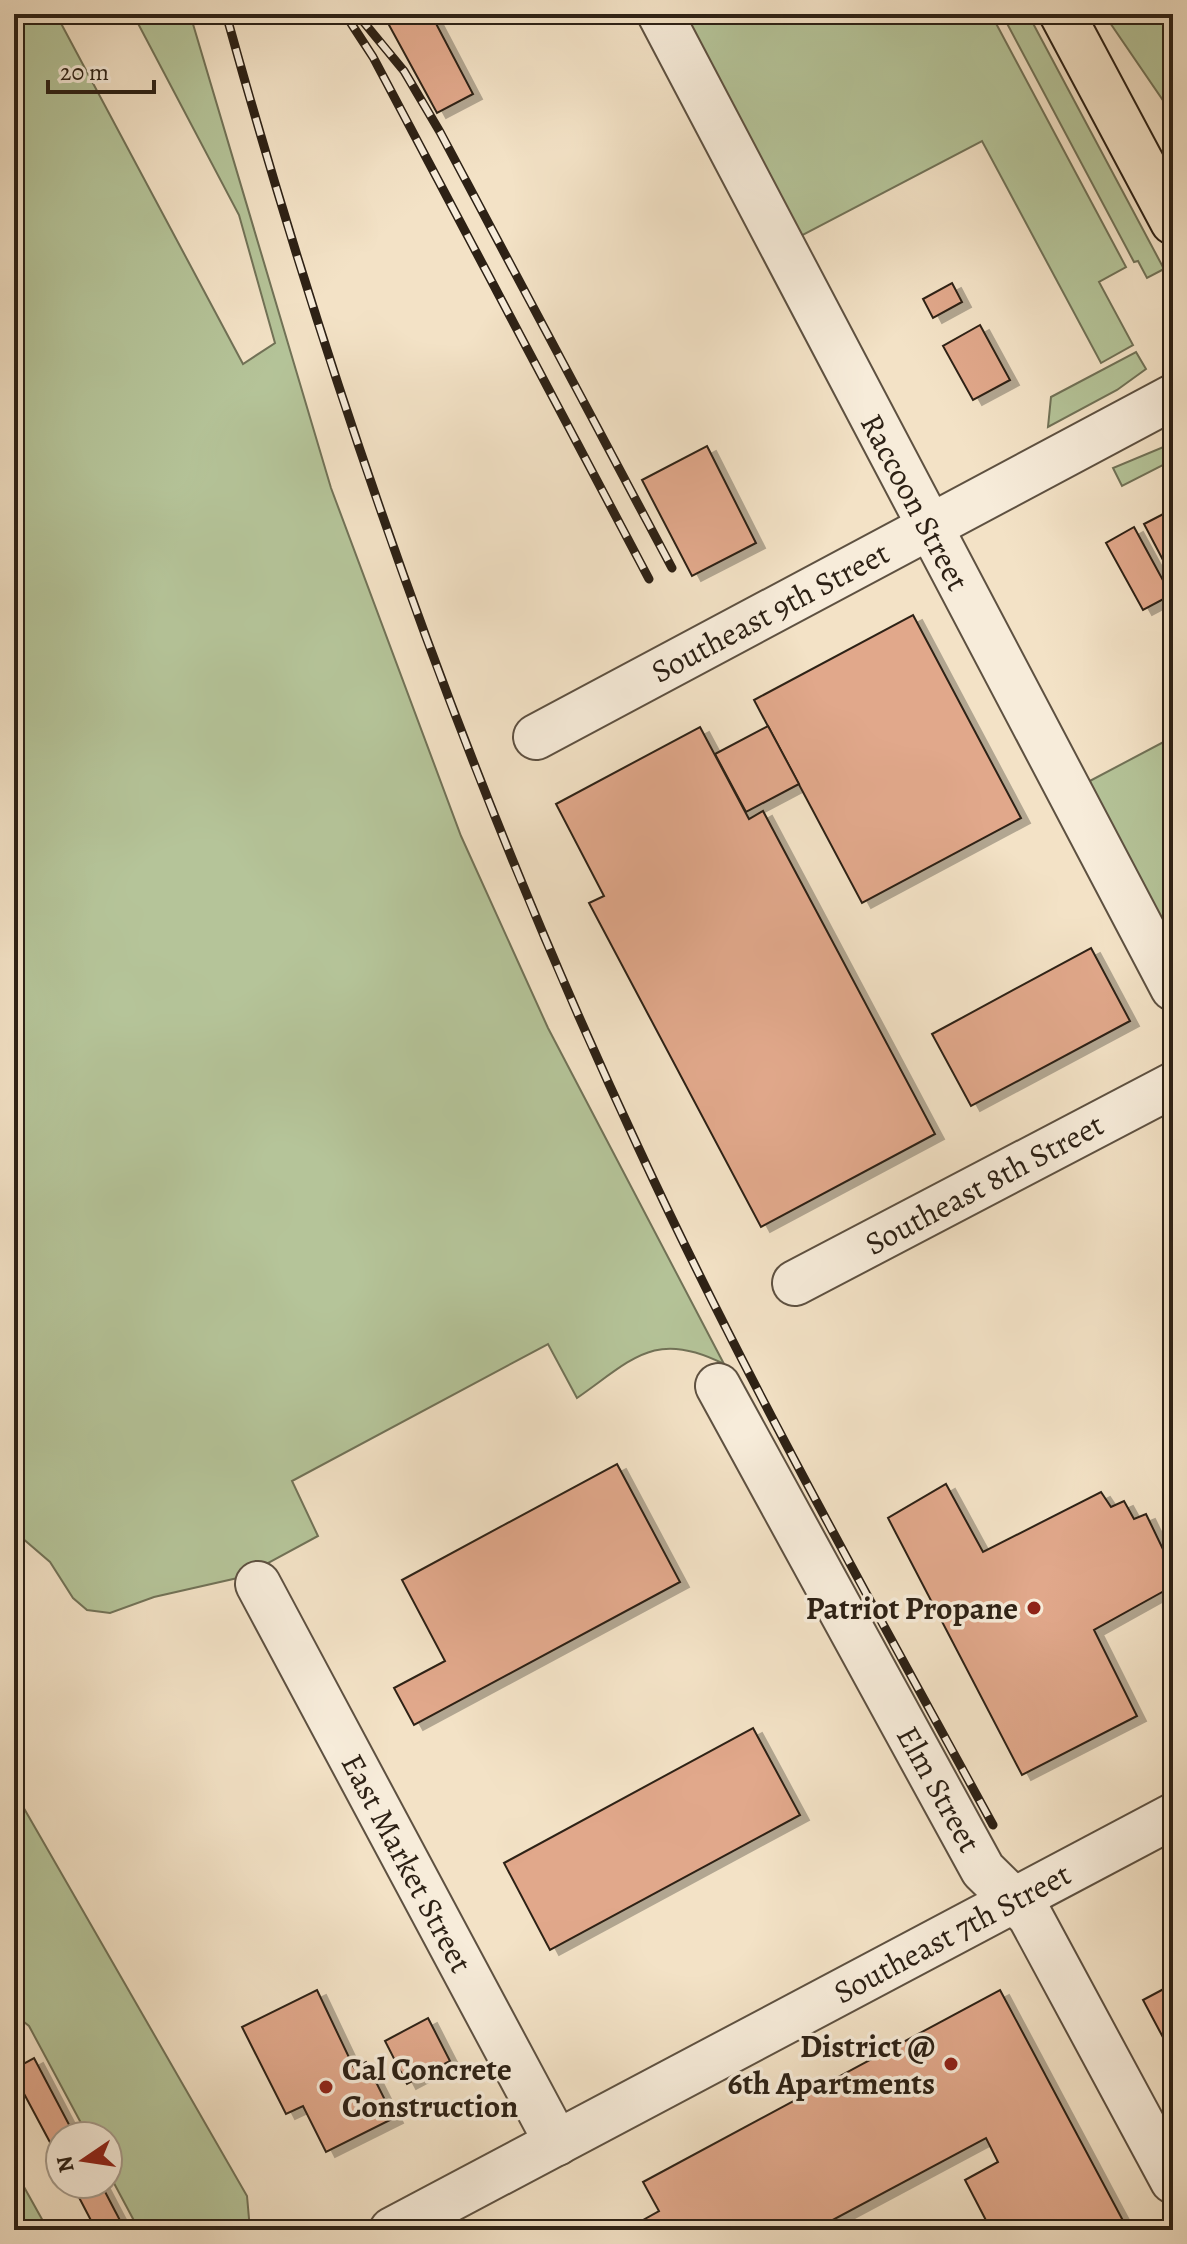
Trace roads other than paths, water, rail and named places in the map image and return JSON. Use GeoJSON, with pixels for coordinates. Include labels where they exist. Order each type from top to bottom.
{"type":"FeatureCollection","features":[{"type":"Feature","properties":{"kind":"main road"},"geometry":{"type":"LineString","coordinates":[[1062,14],[1173,222]]}},
{"type":"Feature","properties":{"kind":"street","name":"Raccoon Street"},"geometry":{"type":"LineString","coordinates":[[660,14],[1173,988]]}},
{"type":"Feature","properties":{"kind":"street","name":"Southeast 9th Street"},"geometry":{"type":"LineString","coordinates":[[536,737],[1173,397]]}},
{"type":"Feature","properties":{"kind":"street","name":"Southeast 8th Street"},"geometry":{"type":"LineString","coordinates":[[795,1283],[1173,1085]]}},
{"type":"Feature","properties":{"kind":"street","name":"Elm Street"},"geometry":{"type":"LineString","coordinates":[[718,1386],[983,1870],[1013,1901],[1023,1905],[1030,1916],[1173,2181]]}},
{"type":"Feature","properties":{"kind":"street","name":"East Market Street"},"geometry":{"type":"LineString","coordinates":[[258,1584],[557,2143]]}},
{"type":"Feature","properties":{"kind":"street","name":"Southeast 7th Street"},"geometry":{"type":"LineString","coordinates":[[392,2230],[1173,1816]]}},
{"type":"Feature","properties":{"kind":"railway"},"geometry":{"type":"LineString","coordinates":[[226,14],[312,304],[359,447],[462,732],[518,872],[639,1149],[722,1321],[810,1490],[993,1825]]}},
{"type":"Feature","properties":{"kind":"railway"},"geometry":{"type":"LineString","coordinates":[[345,14],[373,57],[649,579]]}},
{"type":"Feature","properties":{"kind":"railway"},"geometry":{"type":"LineString","coordinates":[[357,14],[404,71],[440,132],[672,568]]}},
{"type":"Feature","properties":{"kind":"place","name":"Patriot Propane"},"geometry":{"type":"Point","coordinates":[1034,1608]}},
{"type":"Feature","properties":{"kind":"place","name":"District @ 6th Apartments"},"geometry":{"type":"Point","coordinates":[951,2064]}},
{"type":"Feature","properties":{"kind":"place","name":"Cal Concrete Construction"},"geometry":{"type":"Point","coordinates":[326,2087]}}]}
